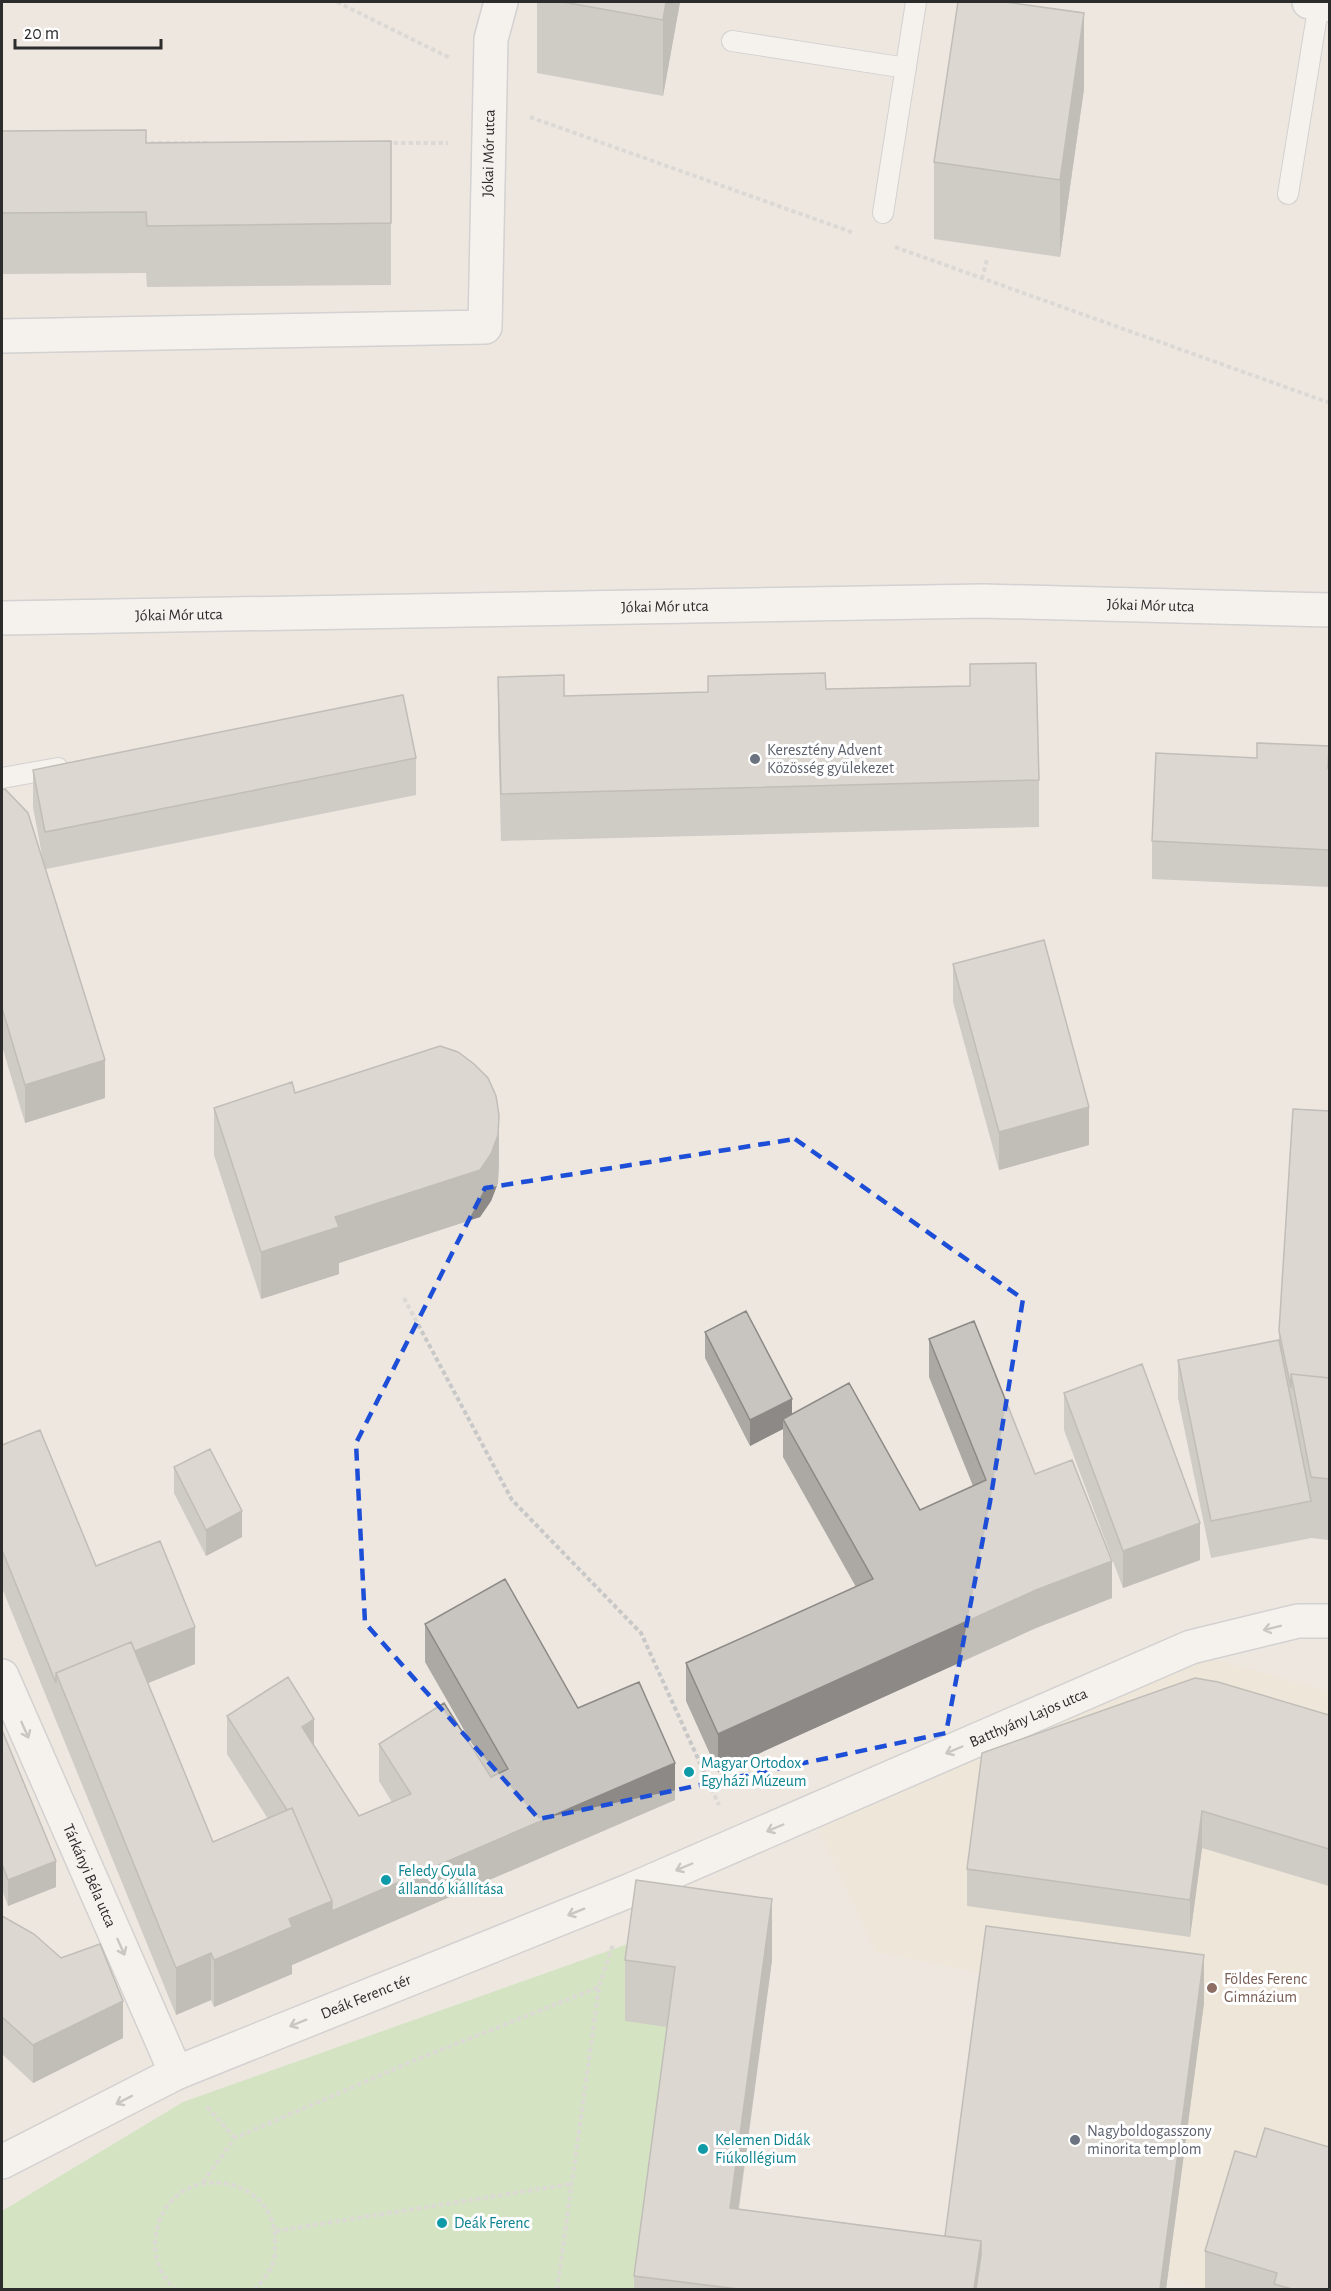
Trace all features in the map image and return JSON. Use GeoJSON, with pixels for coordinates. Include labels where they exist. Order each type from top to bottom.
{"type":"FeatureCollection","features":[{"type":"Feature","properties":{"kind":"street","name":"Jókai Mór utca"},"geometry":{"type":"LineString","coordinates":[[2,336],[484,327],[491,39],[501,2]]}},
{"type":"Feature","properties":{"kind":"street","name":"Jókai Mór utca"},"geometry":{"type":"LineString","coordinates":[[2,618],[983,601],[1329,610]]}},
{"type":"Feature","properties":{"kind":"street","name":"Batthyány Lajos utca"},"geometry":{"type":"LineString","coordinates":[[737,1844],[1191,1647],[1298,1621],[1329,1621]]}},
{"type":"Feature","properties":{"kind":"street","name":"Tárkányi Béla utca"},"geometry":{"type":"LineString","coordinates":[[2,1676],[176,2073]]}},
{"type":"Feature","properties":{"kind":"street","name":"Deák Ferenc tér"},"geometry":{"type":"LineString","coordinates":[[2,2162],[176,2073],[631,1890],[737,1844]]}},
{"type":"Feature","properties":{"kind":"lane"},"geometry":{"type":"LineString","coordinates":[[883,213],[916,2]]}},
{"type":"Feature","properties":{"kind":"lane"},"geometry":{"type":"LineString","coordinates":[[1288,195],[1319,3]]}},
{"type":"Feature","properties":{"kind":"lane"},"geometry":{"type":"LineString","coordinates":[[732,41],[906,68]]}},
{"type":"Feature","properties":{"kind":"lane"},"geometry":{"type":"LineString","coordinates":[[2,778],[71,766]]}},
{"type":"Feature","properties":{"kind":"path"},"geometry":{"type":"LineString","coordinates":[[337,2],[490,91],[856,233]]}},
{"type":"Feature","properties":{"kind":"path"},"geometry":{"type":"LineString","coordinates":[[132,143],[216,143]]}},
{"type":"Feature","properties":{"kind":"path"},"geometry":{"type":"LineString","coordinates":[[382,143],[489,143]]}},
{"type":"Feature","properties":{"kind":"path"},"geometry":{"type":"LineString","coordinates":[[890,245],[1329,403]]}},
{"type":"Feature","properties":{"kind":"path"},"geometry":{"type":"LineString","coordinates":[[982,279],[987,259]]}},
{"type":"Feature","properties":{"kind":"path"},"geometry":{"type":"LineString","coordinates":[[404,1298],[512,1500],[641,1633],[737,1844]]}},
{"type":"Feature","properties":{"kind":"path"},"geometry":{"type":"LineString","coordinates":[[557,2289],[599,1987],[631,1890]]}},
{"type":"Feature","properties":{"kind":"path"},"geometry":{"type":"LineString","coordinates":[[177,2289],[168,2283],[154,2254],[156,2222],[174,2196],[203,2182],[235,2138],[413,2061],[599,1987]]}},
{"type":"Feature","properties":{"kind":"path"},"geometry":{"type":"LineString","coordinates":[[203,2182],[235,2184],[262,2202],[276,2231],[274,2262],[256,2289]]}},
{"type":"Feature","properties":{"kind":"path"},"geometry":{"type":"LineString","coordinates":[[276,2231],[571,2184]]}},
{"type":"Feature","properties":{"kind":"highlighted area"},"geometry":{"type":"Polygon","coordinates":[[[795,1139],[1023,1299],[990,1502],[946,1733],[539,1819],[365,1623],[356,1443],[485,1188],[795,1139]]]}},
{"type":"Feature","properties":{"kind":"shaded area","name":"Földes Ferenc Gimnázium"},"geometry":{"type":"Polygon","coordinates":[[[1210,1658],[1329,1691],[1329,2289],[1207,2289],[1168,2278],[1204,2003],[986,1974],[876,1952],[816,1825],[1210,1658]]]}},
{"type":"Feature","properties":{"kind":"green space"},"geometry":{"type":"Polygon","coordinates":[[[636,1941],[675,2028],[640,2289],[2,2289],[2,2211],[183,2102],[636,1941]]]}},
{"type":"Feature","properties":{"kind":"building"},"geometry":{"type":"Polygon","coordinates":[[[563,2],[666,2],[663,20],[563,2]]]}},
{"type":"Feature","properties":{"kind":"building"},"geometry":{"type":"Polygon","coordinates":[[[958,2],[1005,2],[1084,13],[1060,180],[934,162],[958,2]]]}},
{"type":"Feature","properties":{"kind":"building"},"geometry":{"type":"Polygon","coordinates":[[[146,130],[146,143],[391,141],[391,223],[147,226],[146,212],[2,213],[2,131],[146,130]]]}},
{"type":"Feature","properties":{"kind":"building"},"geometry":{"type":"Polygon","coordinates":[[[1036,663],[1039,780],[501,794],[498,677],[564,675],[564,696],[708,692],[708,676],[825,673],[826,689],[970,686],[970,664],[1036,663]]]}},
{"type":"Feature","properties":{"kind":"building"},"geometry":{"type":"Polygon","coordinates":[[[403,695],[416,758],[45,832],[33,770],[403,695]]]}},
{"type":"Feature","properties":{"kind":"building"},"geometry":{"type":"Polygon","coordinates":[[[1257,743],[1329,746],[1329,850],[1152,841],[1156,753],[1257,758],[1257,743]]]}},
{"type":"Feature","properties":{"kind":"building"},"geometry":{"type":"Polygon","coordinates":[[[5,789],[28,813],[105,1060],[25,1085],[2,1008],[2,790],[5,789]]]}},
{"type":"Feature","properties":{"kind":"building"},"geometry":{"type":"Polygon","coordinates":[[[1044,940],[1089,1107],[999,1132],[953,964],[1044,940]]]}},
{"type":"Feature","properties":{"kind":"building"},"geometry":{"type":"Polygon","coordinates":[[[440,1046],[458,1052],[474,1064],[488,1078],[496,1096],[499,1115],[498,1135],[491,1154],[480,1170],[335,1217],[339,1227],[261,1252],[214,1108],[292,1082],[295,1093],[440,1046]]]}},
{"type":"Feature","properties":{"kind":"building"},"geometry":{"type":"Polygon","coordinates":[[[1293,1109],[1329,1111],[1329,1378],[1291,1374],[1291,1388],[1279,1331],[1293,1109]]]}},
{"type":"Feature","properties":{"kind":"building"},"geometry":{"type":"Polygon","coordinates":[[[746,1311],[792,1399],[750,1420],[705,1332],[746,1311]]]}},
{"type":"Feature","properties":{"kind":"building"},"geometry":{"type":"Polygon","coordinates":[[[974,1321],[1035,1474],[1072,1460],[1112,1561],[1036,1590],[718,1734],[686,1663],[873,1579],[783,1419],[849,1383],[920,1510],[986,1480],[929,1339],[974,1321]]]}},
{"type":"Feature","properties":{"kind":"building"},"geometry":{"type":"Polygon","coordinates":[[[1279,1340],[1311,1501],[1211,1521],[1178,1360],[1279,1340]]]}},
{"type":"Feature","properties":{"kind":"building"},"geometry":{"type":"Polygon","coordinates":[[[1142,1364],[1200,1523],[1123,1551],[1064,1393],[1142,1364]]]}},
{"type":"Feature","properties":{"kind":"building"},"geometry":{"type":"Polygon","coordinates":[[[1291,1374],[1329,1378],[1329,1479],[1311,1477],[1291,1374]]]}},
{"type":"Feature","properties":{"kind":"building"},"geometry":{"type":"Polygon","coordinates":[[[40,1430],[96,1566],[160,1541],[195,1627],[135,1651],[131,1642],[56,1673],[56,1683],[2,1550],[2,1445],[40,1430]]]}},
{"type":"Feature","properties":{"kind":"building"},"geometry":{"type":"Polygon","coordinates":[[[210,1449],[242,1511],[206,1530],[174,1467],[210,1449]]]}},
{"type":"Feature","properties":{"kind":"building"},"geometry":{"type":"Polygon","coordinates":[[[505,1579],[578,1708],[639,1682],[675,1763],[332,1911],[332,1901],[292,1808],[287,1810],[227,1716],[288,1677],[314,1719],[302,1727],[359,1816],[411,1794],[379,1744],[444,1703],[491,1777],[508,1769],[425,1624],[505,1579]]]}},
{"type":"Feature","properties":{"kind":"building"},"geometry":{"type":"Polygon","coordinates":[[[131,1642],[213,1842],[292,1808],[332,1901],[289,1919],[292,1927],[214,1960],[211,1953],[176,1968],[56,1673],[131,1642]]]}},
{"type":"Feature","properties":{"kind":"building"},"geometry":{"type":"Polygon","coordinates":[[[1195,1678],[1218,1682],[1329,1715],[1329,1849],[1202,1811],[1190,1900],[967,1869],[982,1753],[1195,1678]]]}},
{"type":"Feature","properties":{"kind":"building"},"geometry":{"type":"Polygon","coordinates":[[[2,1730],[56,1861],[8,1880],[2,1864],[2,1730]]]}},
{"type":"Feature","properties":{"kind":"building"},"geometry":{"type":"Polygon","coordinates":[[[636,1880],[772,1899],[730,2208],[981,2241],[974,2289],[738,2289],[634,2276],[675,1967],[625,1960],[636,1880]]]}},
{"type":"Feature","properties":{"kind":"building"},"geometry":{"type":"Polygon","coordinates":[[[2,1916],[34,1934],[61,1958],[100,1944],[123,2001],[33,2045],[2,2017],[2,1916]]]}},
{"type":"Feature","properties":{"kind":"building","name":"Nagyboldogasszony minorita templom"},"geometry":{"type":"Polygon","coordinates":[[[986,1926],[1204,1955],[1160,2289],[976,2289],[981,2241],[945,2236],[986,1926]]]}},
{"type":"Feature","properties":{"kind":"building"},"geometry":{"type":"Polygon","coordinates":[[[1265,2128],[1329,2147],[1329,2289],[1292,2289],[1274,2284],[1277,2273],[1205,2251],[1235,2151],[1256,2157],[1265,2128]]]}},
{"type":"Feature","properties":{"kind":"place","name":"Keresztény Advent Közösség gyülekezet"},"geometry":{"type":"Point","coordinates":[755,759]}},
{"type":"Feature","properties":{"kind":"place","name":"Magyar Ortodox Egyházi Múzeum"},"geometry":{"type":"Point","coordinates":[689,1772]}},
{"type":"Feature","properties":{"kind":"place","name":"Feledy Gyula állandó kiállítása"},"geometry":{"type":"Point","coordinates":[386,1880]}},
{"type":"Feature","properties":{"kind":"place","name":"Földes Ferenc Gimnázium"},"geometry":{"type":"Point","coordinates":[1212,1988]}},
{"type":"Feature","properties":{"kind":"place","name":"Nagyboldogasszony minorita templom"},"geometry":{"type":"Point","coordinates":[1075,2140]}},
{"type":"Feature","properties":{"kind":"place","name":"Kelemen Didák Fiúkollégium"},"geometry":{"type":"Point","coordinates":[703,2149]}},
{"type":"Feature","properties":{"kind":"place","name":"Deák Ferenc"},"geometry":{"type":"Point","coordinates":[442,2223]}}]}
